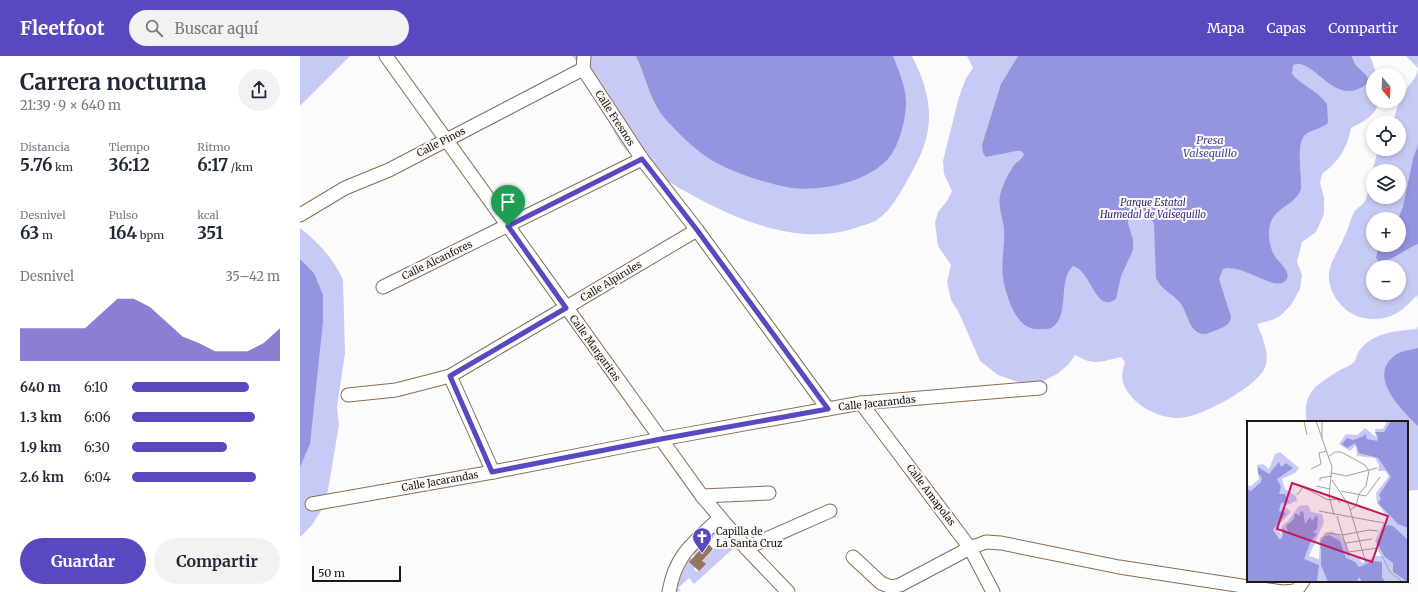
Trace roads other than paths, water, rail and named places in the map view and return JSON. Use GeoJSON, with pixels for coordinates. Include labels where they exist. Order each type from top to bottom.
{"type":"FeatureCollection","features":[{"type":"Feature","properties":{"kind":"street","name":"Calle Margaritas"},"geometry":{"type":"LineString","coordinates":[[386,56],[702,496],[746,548],[788,592]]}},
{"type":"Feature","properties":{"kind":"street","name":"Calle Pinos"},"geometry":{"type":"LineString","coordinates":[[300,215],[345,188],[388,170],[447,140],[584,62]]}},
{"type":"Feature","properties":{"kind":"street","name":"Calle Fresnos"},"geometry":{"type":"LineString","coordinates":[[584,62],[642,159],[697,230],[828,409]]}},
{"type":"Feature","properties":{"kind":"street","name":"Calle Alcanfores"},"geometry":{"type":"LineString","coordinates":[[383,287],[642,159]]}},
{"type":"Feature","properties":{"kind":"street","name":"Calle Alpirules"},"geometry":{"type":"LineString","coordinates":[[348,395],[396,390],[450,376],[697,230]]}},
{"type":"Feature","properties":{"kind":"street"},"geometry":{"type":"LineString","coordinates":[[450,376],[492,472]]}},
{"type":"Feature","properties":{"kind":"street","name":"Calle Jacarandas"},"geometry":{"type":"LineString","coordinates":[[312,504],[861,403],[1040,388]]}},
{"type":"Feature","properties":{"kind":"street","name":"Calle Amapolas"},"geometry":{"type":"LineString","coordinates":[[861,403],[970,548],[992,592]]}},
{"type":"Feature","properties":{"kind":"street"},"geometry":{"type":"LineString","coordinates":[[702,496],[769,493]]}},
{"type":"Feature","properties":{"kind":"street"},"geometry":{"type":"LineString","coordinates":[[746,548],[830,511]]}},
{"type":"Feature","properties":{"kind":"street"},"geometry":{"type":"LineString","coordinates":[[669,592],[677,563],[687,549],[720,518]]}},
{"type":"Feature","properties":{"kind":"street"},"geometry":{"type":"LineString","coordinates":[[853,557],[882,583],[891,587],[900,585],[970,548],[986,542],[1001,543],[1119,567],[1282,592],[1296,590],[1302,582]]}},
{"type":"Feature","properties":{"kind":"water"},"geometry":{"type":"Polygon","coordinates":[[[636,56],[893,56],[902,81],[906,100],[901,134],[892,154],[888,159],[879,167],[854,180],[812,189],[798,189],[767,182],[747,176],[718,164],[705,156],[685,139],[658,109],[636,56]]]}},
{"type":"Feature","properties":{"kind":"water","name":"Presa Valsequillo"},"geometry":{"type":"Polygon","coordinates":[[[1018,56],[1352,56],[1353,61],[1366,75],[1366,84],[1356,90],[1345,91],[1335,87],[1301,64],[1293,65],[1292,74],[1300,82],[1319,95],[1327,104],[1328,123],[1323,127],[1309,132],[1303,138],[1300,151],[1301,189],[1298,196],[1276,213],[1272,219],[1269,237],[1271,249],[1285,268],[1288,275],[1287,279],[1284,282],[1279,283],[1272,282],[1238,270],[1230,268],[1223,269],[1219,279],[1231,317],[1230,321],[1226,326],[1206,334],[1201,334],[1193,328],[1181,304],[1156,278],[1154,223],[1146,211],[1139,209],[1129,214],[1128,223],[1133,240],[1133,250],[1121,276],[1116,299],[1109,302],[1103,301],[1098,296],[1085,275],[1073,266],[1068,272],[1064,287],[1062,312],[1055,325],[1047,329],[1030,328],[1023,324],[1018,318],[1010,302],[1003,278],[1004,229],[1000,208],[1000,196],[1008,174],[1024,154],[1021,151],[1016,151],[986,157],[983,153],[982,145],[1001,84],[1018,56]]]}},
{"type":"Feature","properties":{"kind":"water"},"geometry":{"type":"Polygon","coordinates":[[[1418,145],[1418,244],[1406,251],[1406,212],[1401,212],[1404,204],[1406,204],[1406,193],[1413,159],[1418,145]]]}},
{"type":"Feature","properties":{"kind":"water"},"geometry":{"type":"Polygon","coordinates":[[[1377,252],[1404,252],[1388,260],[1378,260],[1376,258],[1377,252]]]}},
{"type":"Feature","properties":{"kind":"water"},"geometry":{"type":"Polygon","coordinates":[[[300,259],[314,273],[323,295],[323,322],[310,444],[300,467],[300,259]]]}},
{"type":"Feature","properties":{"kind":"water"},"geometry":{"type":"Polygon","coordinates":[[[1418,348],[1418,426],[1404,412],[1391,394],[1386,385],[1384,375],[1386,366],[1397,354],[1418,348]]]}},
{"type":"Feature","properties":{"kind":"place","name":"Capilla de La Santa Cruz"},"geometry":{"type":"Point","coordinates":[702,554]}},
{"type":"Feature","properties":{"kind":"park label","name":"Parque Estatal Humedal de Valsequillo"},"geometry":{"type":"Point","coordinates":[1153,208]}}]}
